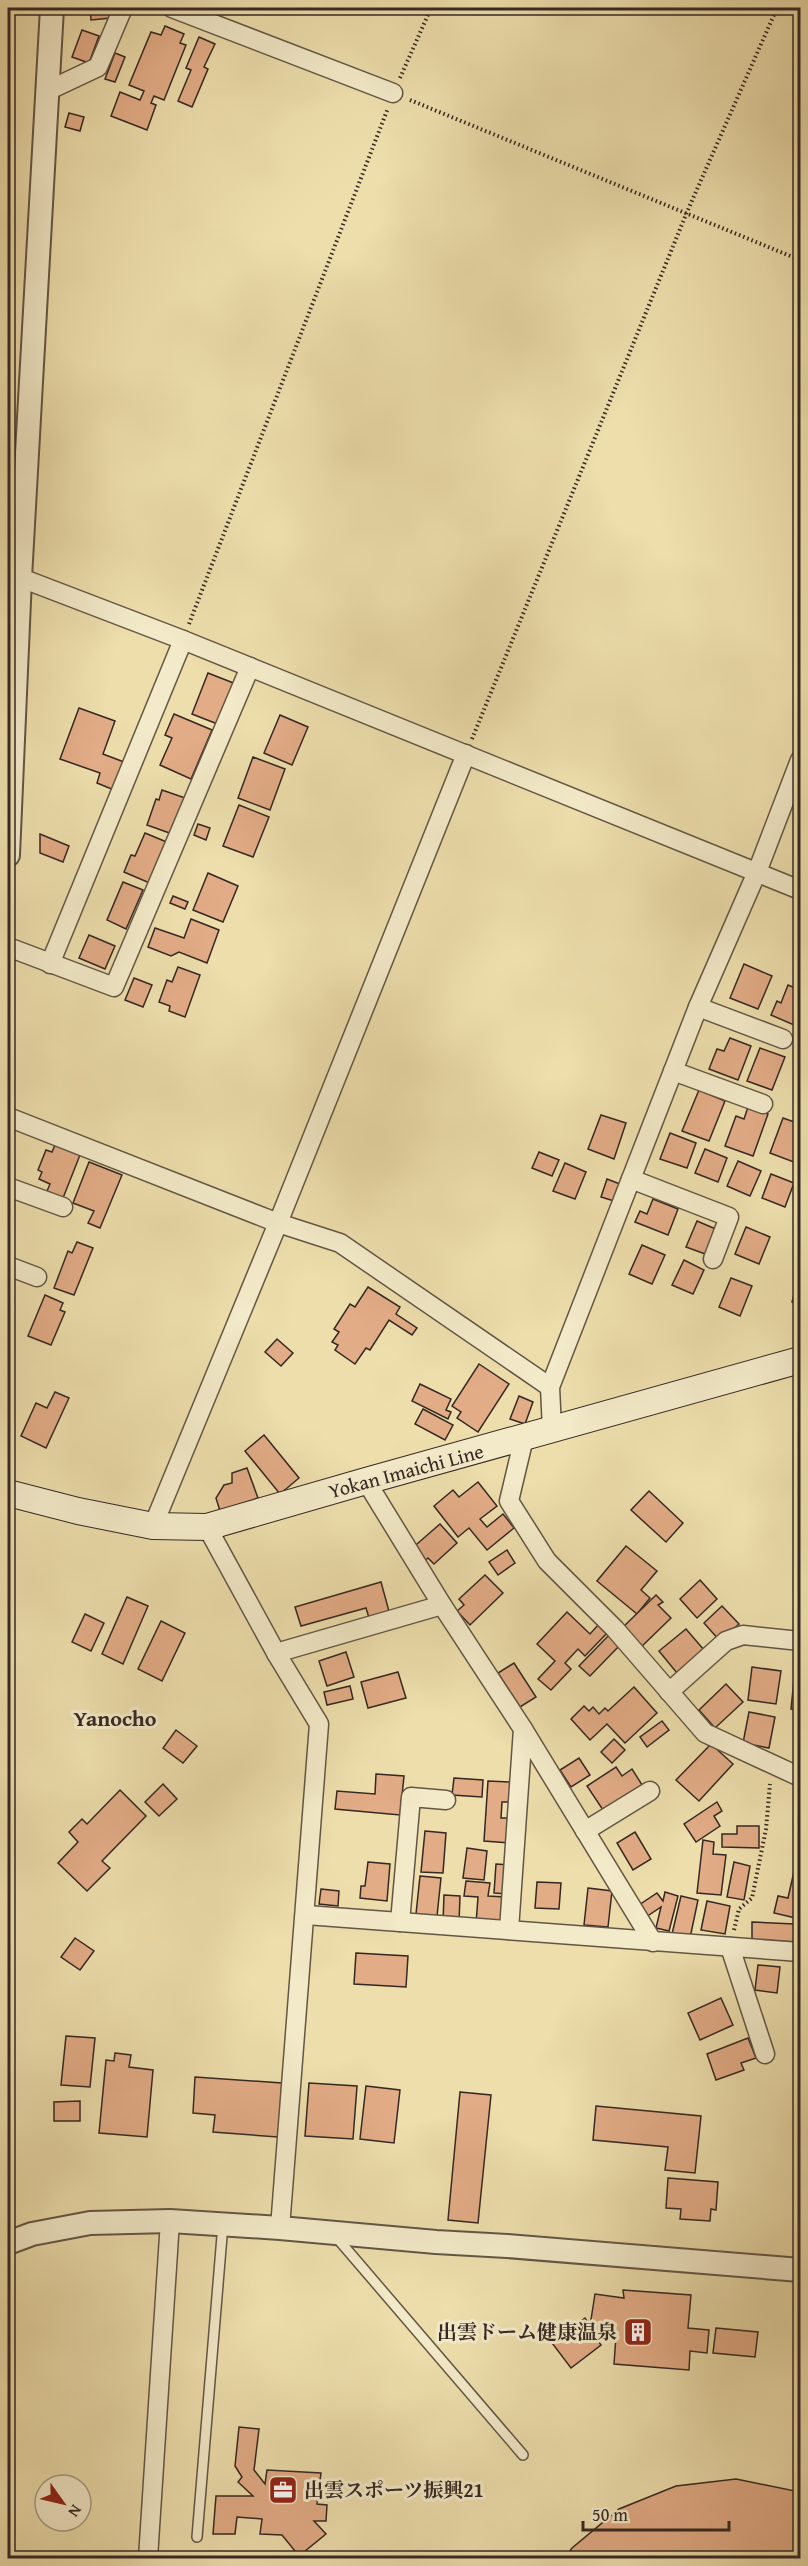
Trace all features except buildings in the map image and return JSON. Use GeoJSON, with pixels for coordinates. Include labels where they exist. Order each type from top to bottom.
{"type":"FeatureCollection","features":[{"type":"Feature","properties":{"kind":"main road","name":"Yokan Imaichi Line"},"geometry":{"type":"LineString","coordinates":[[8,1493],[78,1511],[153,1526],[207,1527],[366,1480],[801,1360]]}},
{"type":"Feature","properties":{"kind":"street"},"geometry":{"type":"LineString","coordinates":[[8,855],[14,575],[51,8]]}},
{"type":"Feature","properties":{"kind":"street"},"geometry":{"type":"LineString","coordinates":[[47,90],[98,68],[123,8]]}},
{"type":"Feature","properties":{"kind":"street"},"geometry":{"type":"LineString","coordinates":[[172,8],[393,93]]}},
{"type":"Feature","properties":{"kind":"street"},"geometry":{"type":"LineString","coordinates":[[14,575],[183,640],[801,890]]}},
{"type":"Feature","properties":{"kind":"street"},"geometry":{"type":"LineString","coordinates":[[50,964],[183,640]]}},
{"type":"Feature","properties":{"kind":"street"},"geometry":{"type":"LineString","coordinates":[[8,947],[114,987],[250,667]]}},
{"type":"Feature","properties":{"kind":"street"},"geometry":{"type":"LineString","coordinates":[[153,1526],[278,1223],[466,754]]}},
{"type":"Feature","properties":{"kind":"street"},"geometry":{"type":"LineString","coordinates":[[552,1430],[550,1387],[698,1007],[801,760]]}},
{"type":"Feature","properties":{"kind":"street"},"geometry":{"type":"LineString","coordinates":[[698,1007],[783,1039]]}},
{"type":"Feature","properties":{"kind":"street"},"geometry":{"type":"LineString","coordinates":[[673,1071],[763,1104]]}},
{"type":"Feature","properties":{"kind":"street"},"geometry":{"type":"LineString","coordinates":[[8,1117],[278,1223],[340,1243],[550,1387]]}},
{"type":"Feature","properties":{"kind":"street"},"geometry":{"type":"LineString","coordinates":[[631,1179],[729,1217],[713,1259]]}},
{"type":"Feature","properties":{"kind":"street"},"geometry":{"type":"LineString","coordinates":[[8,1187],[63,1207]]}},
{"type":"Feature","properties":{"kind":"street"},"geometry":{"type":"LineString","coordinates":[[8,1266],[37,1277]]}},
{"type":"Feature","properties":{"kind":"street"},"geometry":{"type":"LineString","coordinates":[[524,1438],[509,1501],[548,1562],[615,1629],[705,1733],[801,1777]]}},
{"type":"Feature","properties":{"kind":"street"},"geometry":{"type":"LineString","coordinates":[[366,1480],[442,1605],[523,1729],[653,1942]]}},
{"type":"Feature","properties":{"kind":"street"},"geometry":{"type":"LineString","coordinates":[[207,1527],[276,1653],[319,1724],[280,2228]]}},
{"type":"Feature","properties":{"kind":"street"},"geometry":{"type":"LineString","coordinates":[[276,1653],[442,1605]]}},
{"type":"Feature","properties":{"kind":"street"},"geometry":{"type":"LineString","coordinates":[[669,1692],[726,1641],[743,1635],[801,1641]]}},
{"type":"Feature","properties":{"kind":"street"},"geometry":{"type":"LineString","coordinates":[[508,1930],[523,1729]]}},
{"type":"Feature","properties":{"kind":"street"},"geometry":{"type":"LineString","coordinates":[[585,1831],[650,1791]]}},
{"type":"Feature","properties":{"kind":"street"},"geometry":{"type":"LineString","coordinates":[[400,1922],[411,1797],[446,1800]]}},
{"type":"Feature","properties":{"kind":"street"},"geometry":{"type":"LineString","coordinates":[[306,1915],[801,1952]]}},
{"type":"Feature","properties":{"kind":"street"},"geometry":{"type":"LineString","coordinates":[[730,1947],[765,2054]]}},
{"type":"Feature","properties":{"kind":"street"},"geometry":{"type":"LineString","coordinates":[[148,2559],[170,2221]]}},
{"type":"Feature","properties":{"kind":"street"},"geometry":{"type":"LineString","coordinates":[[8,2243],[32,2234],[90,2223],[170,2221],[801,2270]]}},
{"type":"Feature","properties":{"kind":"lane"},"geometry":{"type":"LineString","coordinates":[[197,2537],[223,2224]]}},
{"type":"Feature","properties":{"kind":"lane"},"geometry":{"type":"LineString","coordinates":[[333,2233],[523,2455]]}},
{"type":"Feature","properties":{"kind":"path"},"geometry":{"type":"LineString","coordinates":[[183,640],[393,93],[431,8]]}},
{"type":"Feature","properties":{"kind":"path"},"geometry":{"type":"LineString","coordinates":[[466,754],[687,212],[777,8]]}},
{"type":"Feature","properties":{"kind":"path"},"geometry":{"type":"LineString","coordinates":[[393,93],[801,260]]}},
{"type":"Feature","properties":{"kind":"path"},"geometry":{"type":"LineString","coordinates":[[730,1947],[739,1909],[752,1898],[766,1829],[772,1765]]}},
{"type":"Feature","properties":{"kind":"place","name":"出雲ドーム健康温泉"},"geometry":{"type":"Point","coordinates":[638,2332]}},
{"type":"Feature","properties":{"kind":"place","name":"出雲スポーツ振興21"},"geometry":{"type":"Point","coordinates":[283,2490]}},
{"type":"Feature","properties":{"kind":"district","name":"Yanocho"},"geometry":{"type":"Point","coordinates":[115,1718]}}]}
